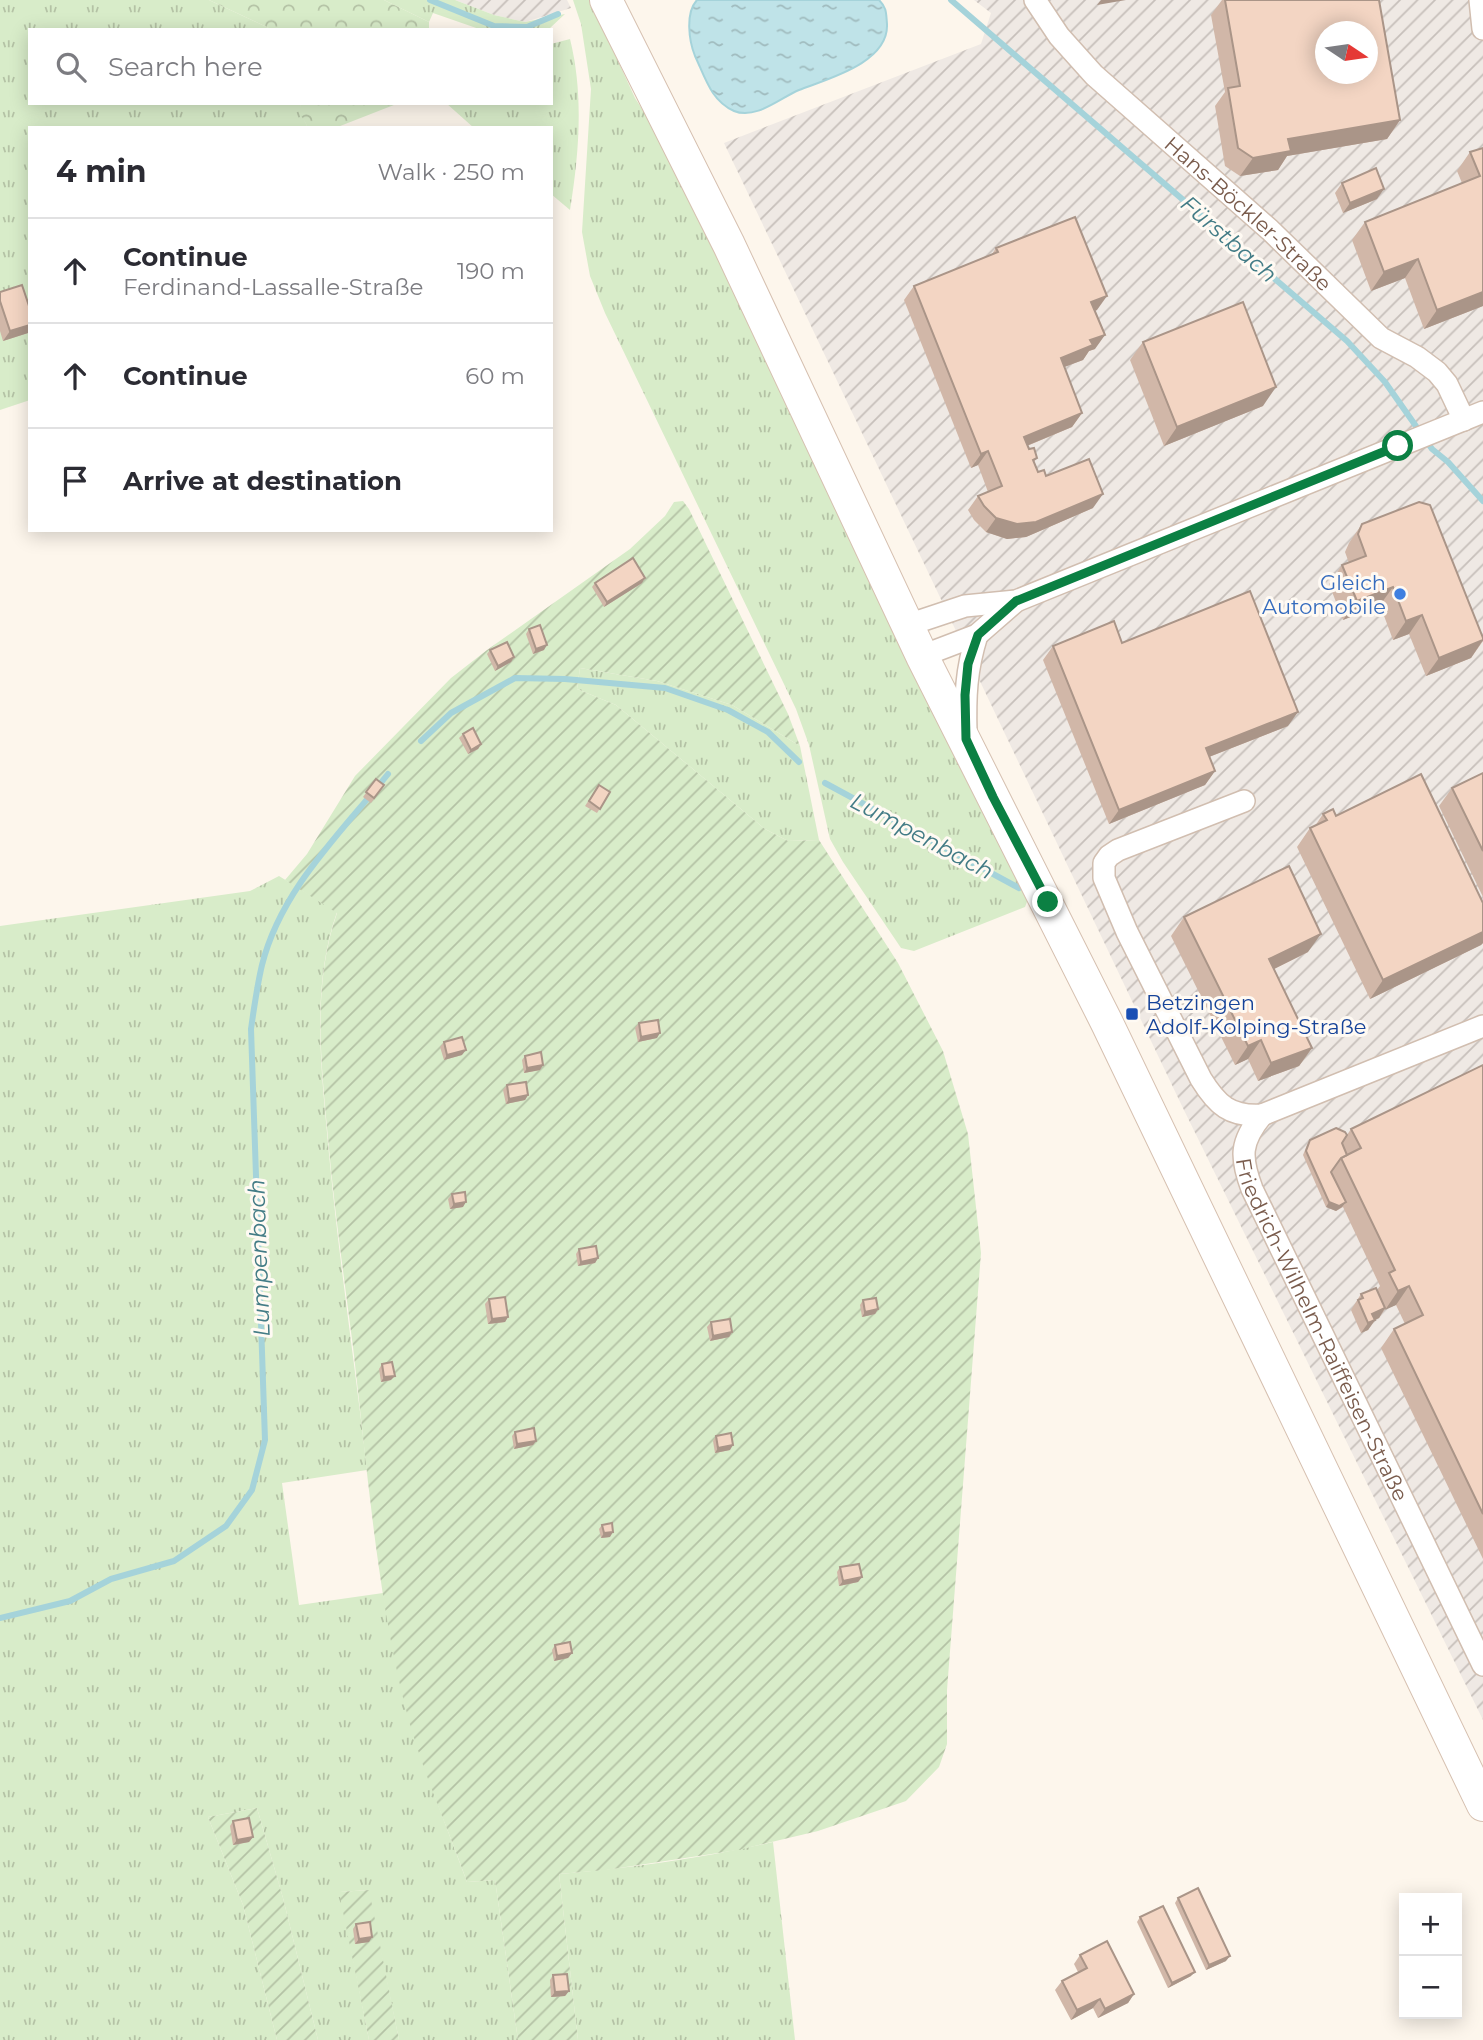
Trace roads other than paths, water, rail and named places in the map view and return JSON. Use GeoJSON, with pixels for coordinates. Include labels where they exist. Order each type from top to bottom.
{"type":"FeatureCollection","features":[{"type":"Feature","properties":{"kind":"main road"},"geometry":{"type":"LineString","coordinates":[[606,0],[729,245],[922,656],[1119,1047],[1483,1805]]}},
{"type":"Feature","properties":{"kind":"street","name":"Hans-Böckler-Straße"},"geometry":{"type":"LineString","coordinates":[[1035,0],[1055,31],[1094,75],[1270,230],[1381,338],[1437,372],[1447,384],[1464,420]]}},
{"type":"Feature","properties":{"kind":"street"},"geometry":{"type":"LineString","coordinates":[[1480,0],[1483,29]]}},
{"type":"Feature","properties":{"kind":"street"},"geometry":{"type":"LineString","coordinates":[[908,625],[965,606],[1016,601],[1275,494],[1464,420]]}},
{"type":"Feature","properties":{"kind":"street"},"geometry":{"type":"LineString","coordinates":[[922,656],[978,635],[1016,601]]}},
{"type":"Feature","properties":{"kind":"street"},"geometry":{"type":"LineString","coordinates":[[966,739],[965,695],[968,664],[978,635]]}},
{"type":"Feature","properties":{"kind":"street"},"geometry":{"type":"LineString","coordinates":[[1244,801],[1118,850],[1109,856],[1103,872],[1127,932],[1201,1079],[1213,1097],[1228,1110],[1244,1116],[1262,1115],[1483,1026]]}},
{"type":"Feature","properties":{"kind":"street","name":"Friedrich-Wilhelm-Raiffeisen-Straße"},"geometry":{"type":"LineString","coordinates":[[1262,1115],[1250,1130],[1243,1150],[1244,1168],[1252,1189],[1483,1665]]}},
{"type":"Feature","properties":{"kind":"water"},"geometry":{"type":"Polygon","coordinates":[[[697,0],[879,0],[886,14],[885,38],[878,49],[854,68],[799,90],[768,107],[742,113],[726,107],[714,95],[695,56],[691,43],[690,19],[697,0]]]}},
{"type":"Feature","properties":{"kind":"waterway","name":"Fürstbach"},"geometry":{"type":"LineString","coordinates":[[430,0],[494,26],[527,27],[558,14]]}},
{"type":"Feature","properties":{"kind":"waterway","name":"Fürstbach"},"geometry":{"type":"LineString","coordinates":[[951,0],[1347,341],[1385,382],[1432,449],[1448,462],[1483,501]]}},
{"type":"Feature","properties":{"kind":"waterway","name":"Lumpenbach"},"geometry":{"type":"LineString","coordinates":[[421,741],[451,713],[515,678],[565,679],[665,688],[728,710],[768,732],[799,762]]}},
{"type":"Feature","properties":{"kind":"waterway","name":"Lumpenbach"},"geometry":{"type":"LineString","coordinates":[[0,1618],[70,1601],[111,1579],[174,1561],[226,1526],[252,1490],[265,1440],[251,1029],[262,965],[271,937],[298,887],[332,840],[388,774]]}},
{"type":"Feature","properties":{"kind":"waterway","name":"Lumpenbach"},"geometry":{"type":"LineString","coordinates":[[825,783],[1019,888]]}},
{"type":"Feature","properties":{"kind":"place","name":"Gleich Automobile"},"geometry":{"type":"Point","coordinates":[1400,594]}},
{"type":"Feature","properties":{"kind":"place","name":"Betzingen Adolf-Kolping-Straße"},"geometry":{"type":"Point","coordinates":[1132,1014]}}]}
